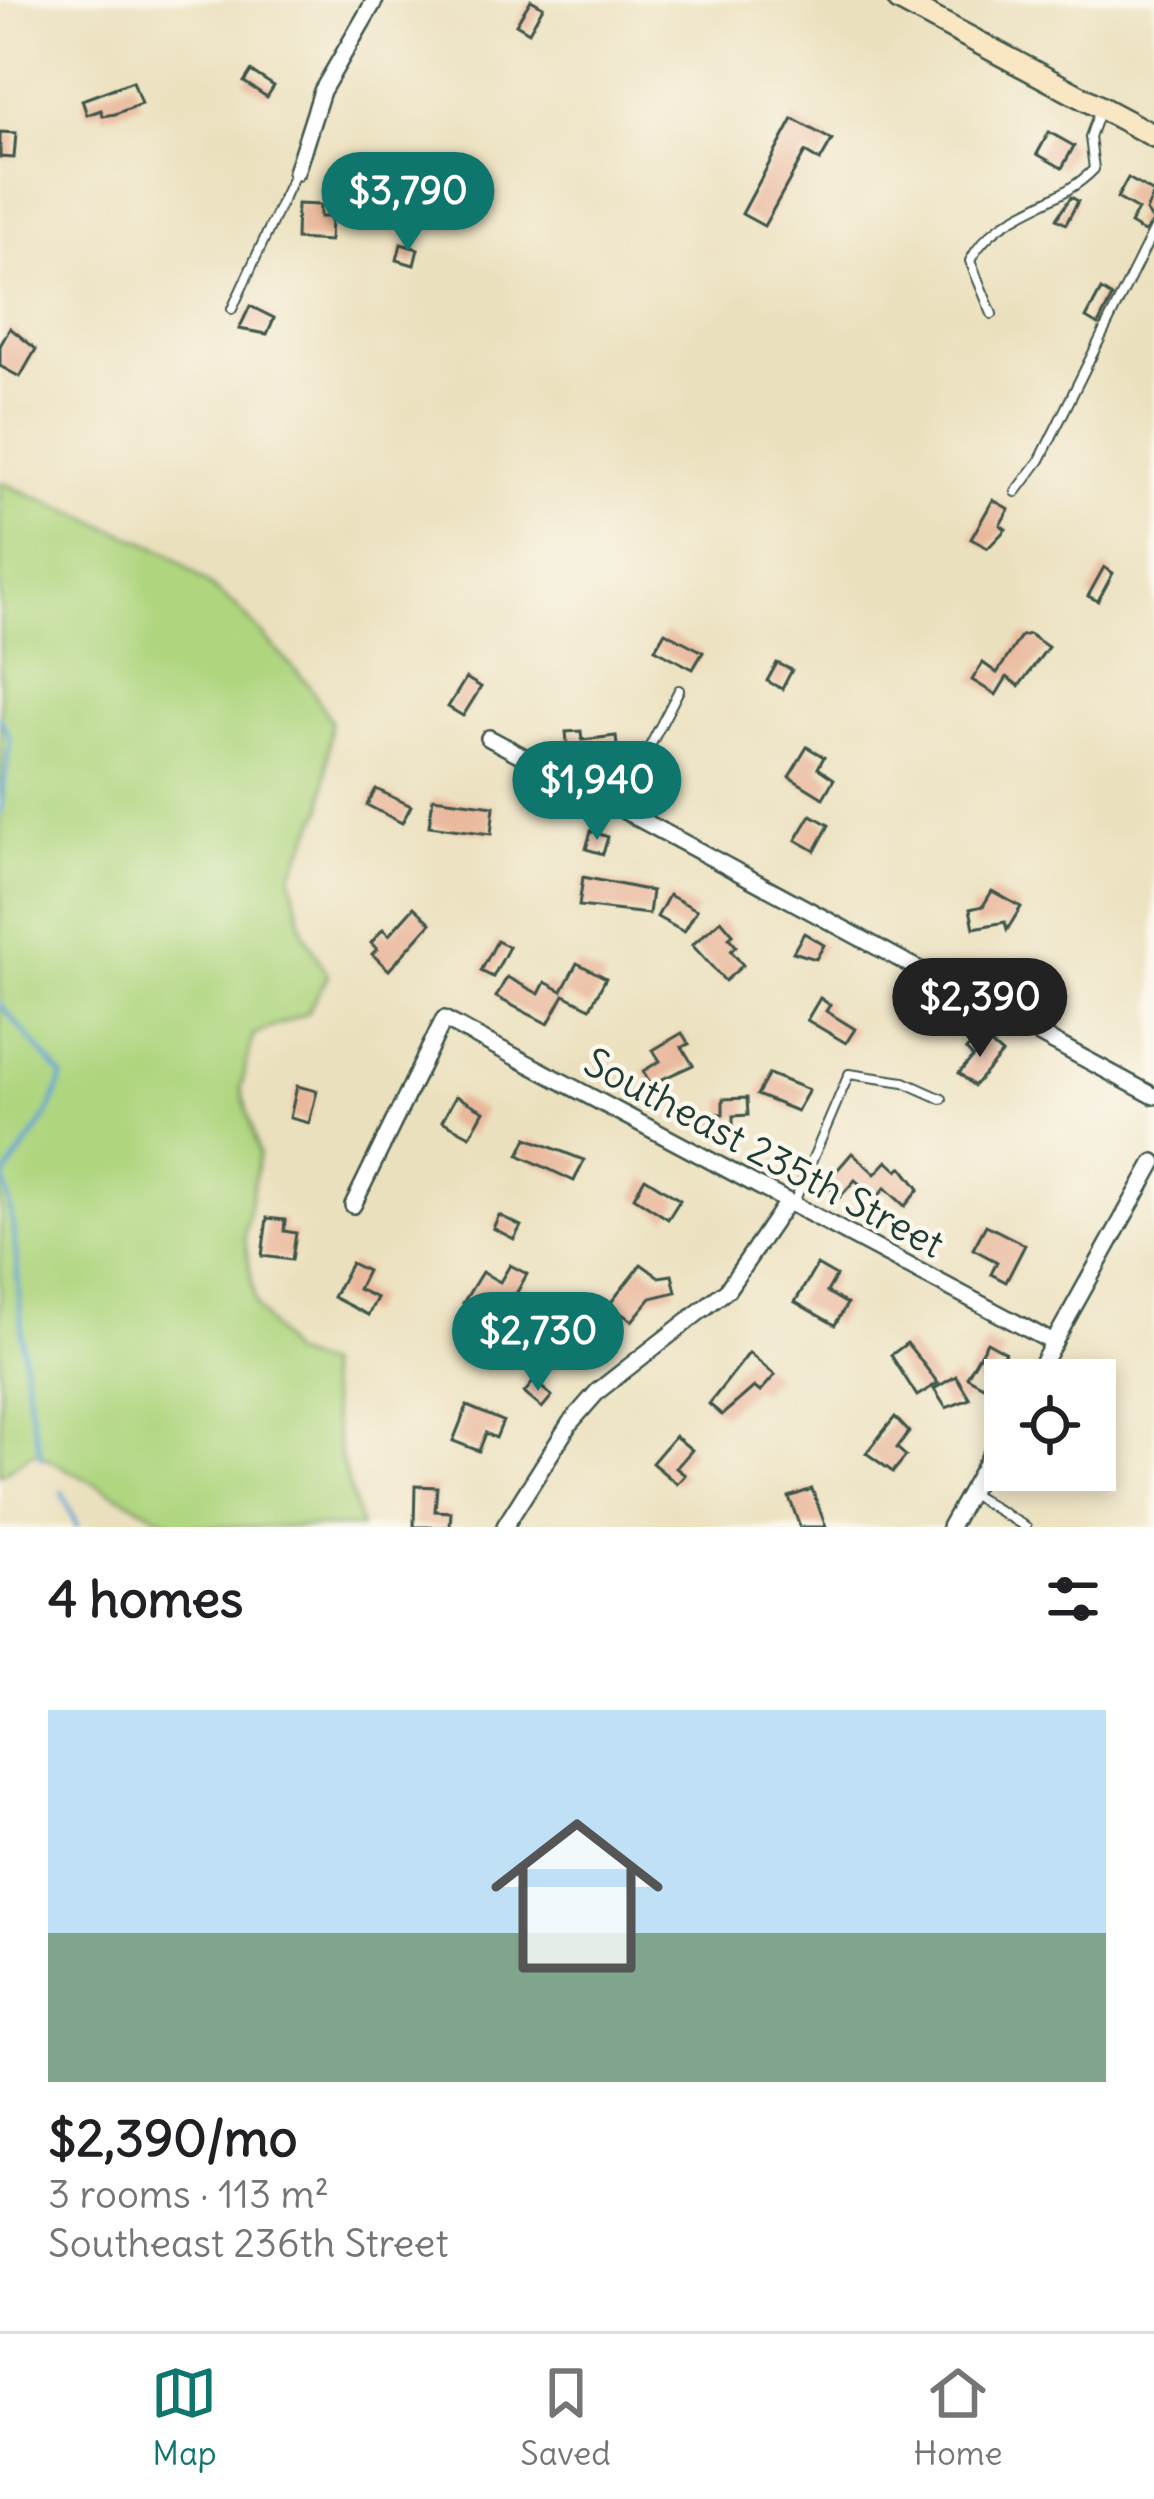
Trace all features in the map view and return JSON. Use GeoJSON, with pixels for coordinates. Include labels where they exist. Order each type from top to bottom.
{"type":"FeatureCollection","features":[{"type":"Feature","properties":{"kind":"main road"},"geometry":{"type":"LineString","coordinates":[[899,0],[1154,136]]}},
{"type":"Feature","properties":{"kind":"street"},"geometry":{"type":"LineString","coordinates":[[296,172],[322,91],[374,0]]}},
{"type":"Feature","properties":{"kind":"street"},"geometry":{"type":"LineString","coordinates":[[489,738],[1154,1096]]}},
{"type":"Feature","properties":{"kind":"street","name":"Southeast 235th Street"},"geometry":{"type":"LineString","coordinates":[[353,1204],[444,1019],[788,1207],[1054,1343]]}},
{"type":"Feature","properties":{"kind":"street"},"geometry":{"type":"LineString","coordinates":[[1045,1359],[1154,1162]]}},
{"type":"Feature","properties":{"kind":"street"},"geometry":{"type":"LineString","coordinates":[[506,1526],[570,1423],[598,1391],[728,1290],[788,1207]]}},
{"type":"Feature","properties":{"kind":"street"},"geometry":{"type":"LineString","coordinates":[[950,1527],[984,1468]]}},
{"type":"Feature","properties":{"kind":"lane"},"geometry":{"type":"LineString","coordinates":[[992,314],[975,285],[970,261],[981,239],[1066,192],[1094,169],[1090,137],[1100,108]]}},
{"type":"Feature","properties":{"kind":"lane"},"geometry":{"type":"LineString","coordinates":[[232,309],[296,172]]}},
{"type":"Feature","properties":{"kind":"lane"},"geometry":{"type":"LineString","coordinates":[[1016,492],[1040,460],[1154,230]]}},
{"type":"Feature","properties":{"kind":"lane"},"geometry":{"type":"LineString","coordinates":[[619,806],[679,689]]}},
{"type":"Feature","properties":{"kind":"lane"},"geometry":{"type":"LineString","coordinates":[[788,1207],[849,1074],[904,1082],[942,1099]]}},
{"type":"Feature","properties":{"kind":"lane"},"geometry":{"type":"LineString","coordinates":[[970,1493],[1026,1527]]}},
{"type":"Feature","properties":{"kind":"green space"},"geometry":{"type":"Polygon","coordinates":[[[0,482],[168,552],[238,608],[308,684],[331,721],[323,807],[291,875],[303,931],[328,976],[307,1013],[253,1035],[241,1088],[259,1154],[244,1236],[256,1305],[290,1354],[324,1365],[340,1456],[361,1527],[178,1527],[34,1452],[0,1475],[0,482]]]}},
{"type":"Feature","properties":{"kind":"building"},"geometry":{"type":"Polygon","coordinates":[[[531,0],[543,7],[529,32],[516,24],[531,0]]]}},
{"type":"Feature","properties":{"kind":"building"},"geometry":{"type":"Polygon","coordinates":[[[251,71],[274,86],[267,97],[244,82],[251,71]]]}},
{"type":"Feature","properties":{"kind":"building"},"geometry":{"type":"Polygon","coordinates":[[[133,81],[141,104],[115,114],[103,116],[101,110],[87,115],[82,100],[133,81]]]}},
{"type":"Feature","properties":{"kind":"building"},"geometry":{"type":"Polygon","coordinates":[[[793,119],[832,140],[820,161],[805,152],[764,226],[742,214],[793,119]]]}},
{"type":"Feature","properties":{"kind":"building"},"geometry":{"type":"Polygon","coordinates":[[[0,132],[16,133],[14,158],[0,157],[0,132]]]}},
{"type":"Feature","properties":{"kind":"building"},"geometry":{"type":"Polygon","coordinates":[[[1049,132],[1074,146],[1062,168],[1037,154],[1049,132]]]}},
{"type":"Feature","properties":{"kind":"building"},"geometry":{"type":"Polygon","coordinates":[[[1128,178],[1154,193],[1146,211],[1154,222],[1144,232],[1130,224],[1138,210],[1117,198],[1128,178]]]}},
{"type":"Feature","properties":{"kind":"building"},"geometry":{"type":"Polygon","coordinates":[[[1071,197],[1078,201],[1066,224],[1056,219],[1071,197]]]}},
{"type":"Feature","properties":{"kind":"building"},"geometry":{"type":"Polygon","coordinates":[[[297,204],[320,205],[320,217],[331,217],[330,241],[296,239],[297,204]]]}},
{"type":"Feature","properties":{"kind":"building"},"geometry":{"type":"Polygon","coordinates":[[[401,244],[418,249],[414,265],[397,260],[401,244]]]}},
{"type":"Feature","properties":{"kind":"building"},"geometry":{"type":"Polygon","coordinates":[[[1101,290],[1112,297],[1098,325],[1086,318],[1101,290]]]}},
{"type":"Feature","properties":{"kind":"building"},"geometry":{"type":"Polygon","coordinates":[[[250,306],[274,318],[267,334],[239,329],[250,306]]]}},
{"type":"Feature","properties":{"kind":"building"},"geometry":{"type":"Polygon","coordinates":[[[10,328],[36,349],[20,377],[0,366],[0,346],[10,328]]]}},
{"type":"Feature","properties":{"kind":"building"},"geometry":{"type":"Polygon","coordinates":[[[993,500],[1009,509],[1000,525],[1006,529],[988,548],[971,539],[993,500]]]}},
{"type":"Feature","properties":{"kind":"building"},"geometry":{"type":"Polygon","coordinates":[[[1104,567],[1113,573],[1098,601],[1088,596],[1104,567]]]}},
{"type":"Feature","properties":{"kind":"building"},"geometry":{"type":"Polygon","coordinates":[[[665,632],[703,652],[693,669],[655,649],[665,632]]]}},
{"type":"Feature","properties":{"kind":"building"},"geometry":{"type":"Polygon","coordinates":[[[1029,634],[1048,647],[1019,686],[1007,677],[996,695],[972,680],[983,663],[997,673],[1021,636],[1029,634]]]}},
{"type":"Feature","properties":{"kind":"building"},"geometry":{"type":"Polygon","coordinates":[[[777,663],[792,670],[782,689],[767,681],[777,663]]]}},
{"type":"Feature","properties":{"kind":"building"},"geometry":{"type":"Polygon","coordinates":[[[466,678],[481,687],[463,716],[448,707],[466,678]]]}},
{"type":"Feature","properties":{"kind":"building"},"geometry":{"type":"Polygon","coordinates":[[[581,731],[582,740],[616,736],[618,756],[569,761],[566,732],[581,731]]]}},
{"type":"Feature","properties":{"kind":"building"},"geometry":{"type":"Polygon","coordinates":[[[807,747],[824,757],[818,768],[834,779],[823,798],[789,777],[807,747]]]}},
{"type":"Feature","properties":{"kind":"building"},"geometry":{"type":"Polygon","coordinates":[[[376,789],[411,806],[402,823],[367,805],[376,789]]]}},
{"type":"Feature","properties":{"kind":"building"},"geometry":{"type":"Polygon","coordinates":[[[433,798],[494,806],[491,834],[429,826],[433,798]]]}},
{"type":"Feature","properties":{"kind":"building"},"geometry":{"type":"Polygon","coordinates":[[[811,815],[829,825],[815,851],[796,840],[811,815]]]}},
{"type":"Feature","properties":{"kind":"building"},"geometry":{"type":"Polygon","coordinates":[[[591,831],[608,837],[603,854],[586,849],[591,831]]]}},
{"type":"Feature","properties":{"kind":"building"},"geometry":{"type":"Polygon","coordinates":[[[583,877],[652,891],[649,914],[579,906],[583,877]]]}},
{"type":"Feature","properties":{"kind":"building"},"geometry":{"type":"Polygon","coordinates":[[[992,891],[1021,907],[1007,930],[1005,922],[974,928],[970,909],[983,906],[992,891]]]}},
{"type":"Feature","properties":{"kind":"building"},"geometry":{"type":"Polygon","coordinates":[[[669,895],[697,910],[684,932],[657,917],[669,895]]]}},
{"type":"Feature","properties":{"kind":"building"},"geometry":{"type":"Polygon","coordinates":[[[414,907],[431,923],[389,970],[372,954],[377,949],[371,943],[383,929],[389,935],[414,907]]]}},
{"type":"Feature","properties":{"kind":"building"},"geometry":{"type":"Polygon","coordinates":[[[721,920],[733,934],[729,938],[736,946],[731,951],[743,965],[725,981],[692,945],[721,920]]]}},
{"type":"Feature","properties":{"kind":"building"},"geometry":{"type":"Polygon","coordinates":[[[804,933],[824,945],[816,959],[793,952],[804,933]]]}},
{"type":"Feature","properties":{"kind":"building"},"geometry":{"type":"Polygon","coordinates":[[[497,941],[509,947],[493,977],[481,971],[497,941]]]}},
{"type":"Feature","properties":{"kind":"building"},"geometry":{"type":"Polygon","coordinates":[[[577,963],[606,978],[590,1008],[564,995],[548,1024],[496,997],[507,977],[539,994],[545,982],[562,991],[577,963]]]}},
{"type":"Feature","properties":{"kind":"building"},"geometry":{"type":"Polygon","coordinates":[[[820,998],[830,1005],[826,1011],[855,1029],[846,1043],[807,1020],[820,998]]]}},
{"type":"Feature","properties":{"kind":"building"},"geometry":{"type":"Polygon","coordinates":[[[682,1033],[689,1044],[682,1047],[693,1065],[651,1084],[643,1071],[660,1061],[653,1050],[682,1033]]]}},
{"type":"Feature","properties":{"kind":"building"},"geometry":{"type":"Polygon","coordinates":[[[980,1035],[1002,1054],[974,1086],[959,1073],[973,1057],[966,1050],[980,1035]]]}},
{"type":"Feature","properties":{"kind":"building"},"geometry":{"type":"Polygon","coordinates":[[[769,1074],[809,1090],[797,1111],[757,1095],[769,1074]]]}},
{"type":"Feature","properties":{"kind":"building"},"geometry":{"type":"Polygon","coordinates":[[[297,1086],[317,1091],[309,1123],[290,1118],[297,1086]]]}},
{"type":"Feature","properties":{"kind":"building"},"geometry":{"type":"Polygon","coordinates":[[[456,1096],[484,1111],[470,1136],[442,1121],[456,1096]]]}},
{"type":"Feature","properties":{"kind":"building"},"geometry":{"type":"Polygon","coordinates":[[[747,1098],[748,1115],[733,1116],[733,1127],[714,1128],[713,1114],[723,1114],[723,1099],[747,1098]]]}},
{"type":"Feature","properties":{"kind":"building"},"geometry":{"type":"Polygon","coordinates":[[[527,1138],[584,1160],[574,1181],[519,1155],[527,1138]]]}},
{"type":"Feature","properties":{"kind":"building"},"geometry":{"type":"Polygon","coordinates":[[[852,1153],[875,1174],[887,1161],[898,1171],[902,1167],[919,1189],[905,1206],[885,1188],[876,1199],[855,1180],[840,1197],[825,1184],[852,1153]]]}},
{"type":"Feature","properties":{"kind":"building"},"geometry":{"type":"Polygon","coordinates":[[[645,1178],[680,1200],[668,1219],[634,1197],[645,1178]]]}},
{"type":"Feature","properties":{"kind":"building"},"geometry":{"type":"Polygon","coordinates":[[[499,1215],[521,1226],[514,1239],[493,1228],[499,1215]]]}},
{"type":"Feature","properties":{"kind":"building"},"geometry":{"type":"Polygon","coordinates":[[[267,1218],[285,1220],[284,1231],[296,1233],[292,1260],[262,1256],[267,1218]]]}},
{"type":"Feature","properties":{"kind":"building"},"geometry":{"type":"Polygon","coordinates":[[[986,1225],[1025,1245],[1006,1282],[991,1274],[997,1262],[973,1249],[986,1225]]]}},
{"type":"Feature","properties":{"kind":"building"},"geometry":{"type":"Polygon","coordinates":[[[351,1263],[367,1271],[358,1289],[377,1298],[368,1315],[333,1297],[351,1263]]]}},
{"type":"Feature","properties":{"kind":"building"},"geometry":{"type":"Polygon","coordinates":[[[641,1264],[659,1277],[672,1275],[676,1292],[651,1298],[632,1321],[609,1305],[641,1264]]]}},
{"type":"Feature","properties":{"kind":"building"},"geometry":{"type":"Polygon","coordinates":[[[510,1265],[527,1274],[506,1312],[488,1302],[481,1314],[463,1303],[482,1272],[500,1282],[510,1265]]]}},
{"type":"Feature","properties":{"kind":"building"},"geometry":{"type":"Polygon","coordinates":[[[817,1265],[836,1276],[827,1292],[847,1304],[835,1325],[795,1302],[817,1265]]]}},
{"type":"Feature","properties":{"kind":"building"},"geometry":{"type":"Polygon","coordinates":[[[987,1342],[1005,1352],[1001,1359],[984,1359],[984,1386],[967,1377],[987,1342]]]}},
{"type":"Feature","properties":{"kind":"building"},"geometry":{"type":"Polygon","coordinates":[[[907,1343],[938,1383],[917,1396],[891,1355],[907,1343]]]}},
{"type":"Feature","properties":{"kind":"building"},"geometry":{"type":"Polygon","coordinates":[[[749,1353],[775,1375],[760,1392],[754,1387],[722,1415],[709,1404],[749,1353]]]}},
{"type":"Feature","properties":{"kind":"building"},"geometry":{"type":"Polygon","coordinates":[[[956,1376],[970,1399],[946,1408],[934,1389],[956,1376]]]}},
{"type":"Feature","properties":{"kind":"building"},"geometry":{"type":"Polygon","coordinates":[[[534,1381],[552,1396],[542,1408],[524,1393],[534,1381]]]}},
{"type":"Feature","properties":{"kind":"building"},"geometry":{"type":"Polygon","coordinates":[[[467,1406],[503,1421],[496,1438],[486,1433],[479,1451],[453,1441],[467,1406]]]}},
{"type":"Feature","properties":{"kind":"building"},"geometry":{"type":"Polygon","coordinates":[[[895,1417],[909,1432],[897,1448],[906,1456],[893,1472],[866,1453],[895,1417]]]}},
{"type":"Feature","properties":{"kind":"building"},"geometry":{"type":"Polygon","coordinates":[[[675,1436],[692,1450],[676,1468],[685,1475],[677,1484],[652,1463],[675,1436]]]}},
{"type":"Feature","properties":{"kind":"building"},"geometry":{"type":"Polygon","coordinates":[[[415,1486],[437,1487],[435,1511],[451,1512],[450,1527],[414,1527],[415,1486]]]}},
{"type":"Feature","properties":{"kind":"building"},"geometry":{"type":"Polygon","coordinates":[[[812,1489],[826,1527],[800,1527],[789,1497],[812,1489]]]}},
{"type":"Feature","properties":{"kind":"waterway"},"geometry":{"type":"LineString","coordinates":[[0,717],[10,739],[0,814]]}},
{"type":"Feature","properties":{"kind":"waterway"},"geometry":{"type":"LineString","coordinates":[[0,1004],[62,1076],[45,1117],[4,1179],[27,1389],[42,1458]]}},
{"type":"Feature","properties":{"kind":"waterway"},"geometry":{"type":"LineString","coordinates":[[62,1492],[77,1527]]}}]}
